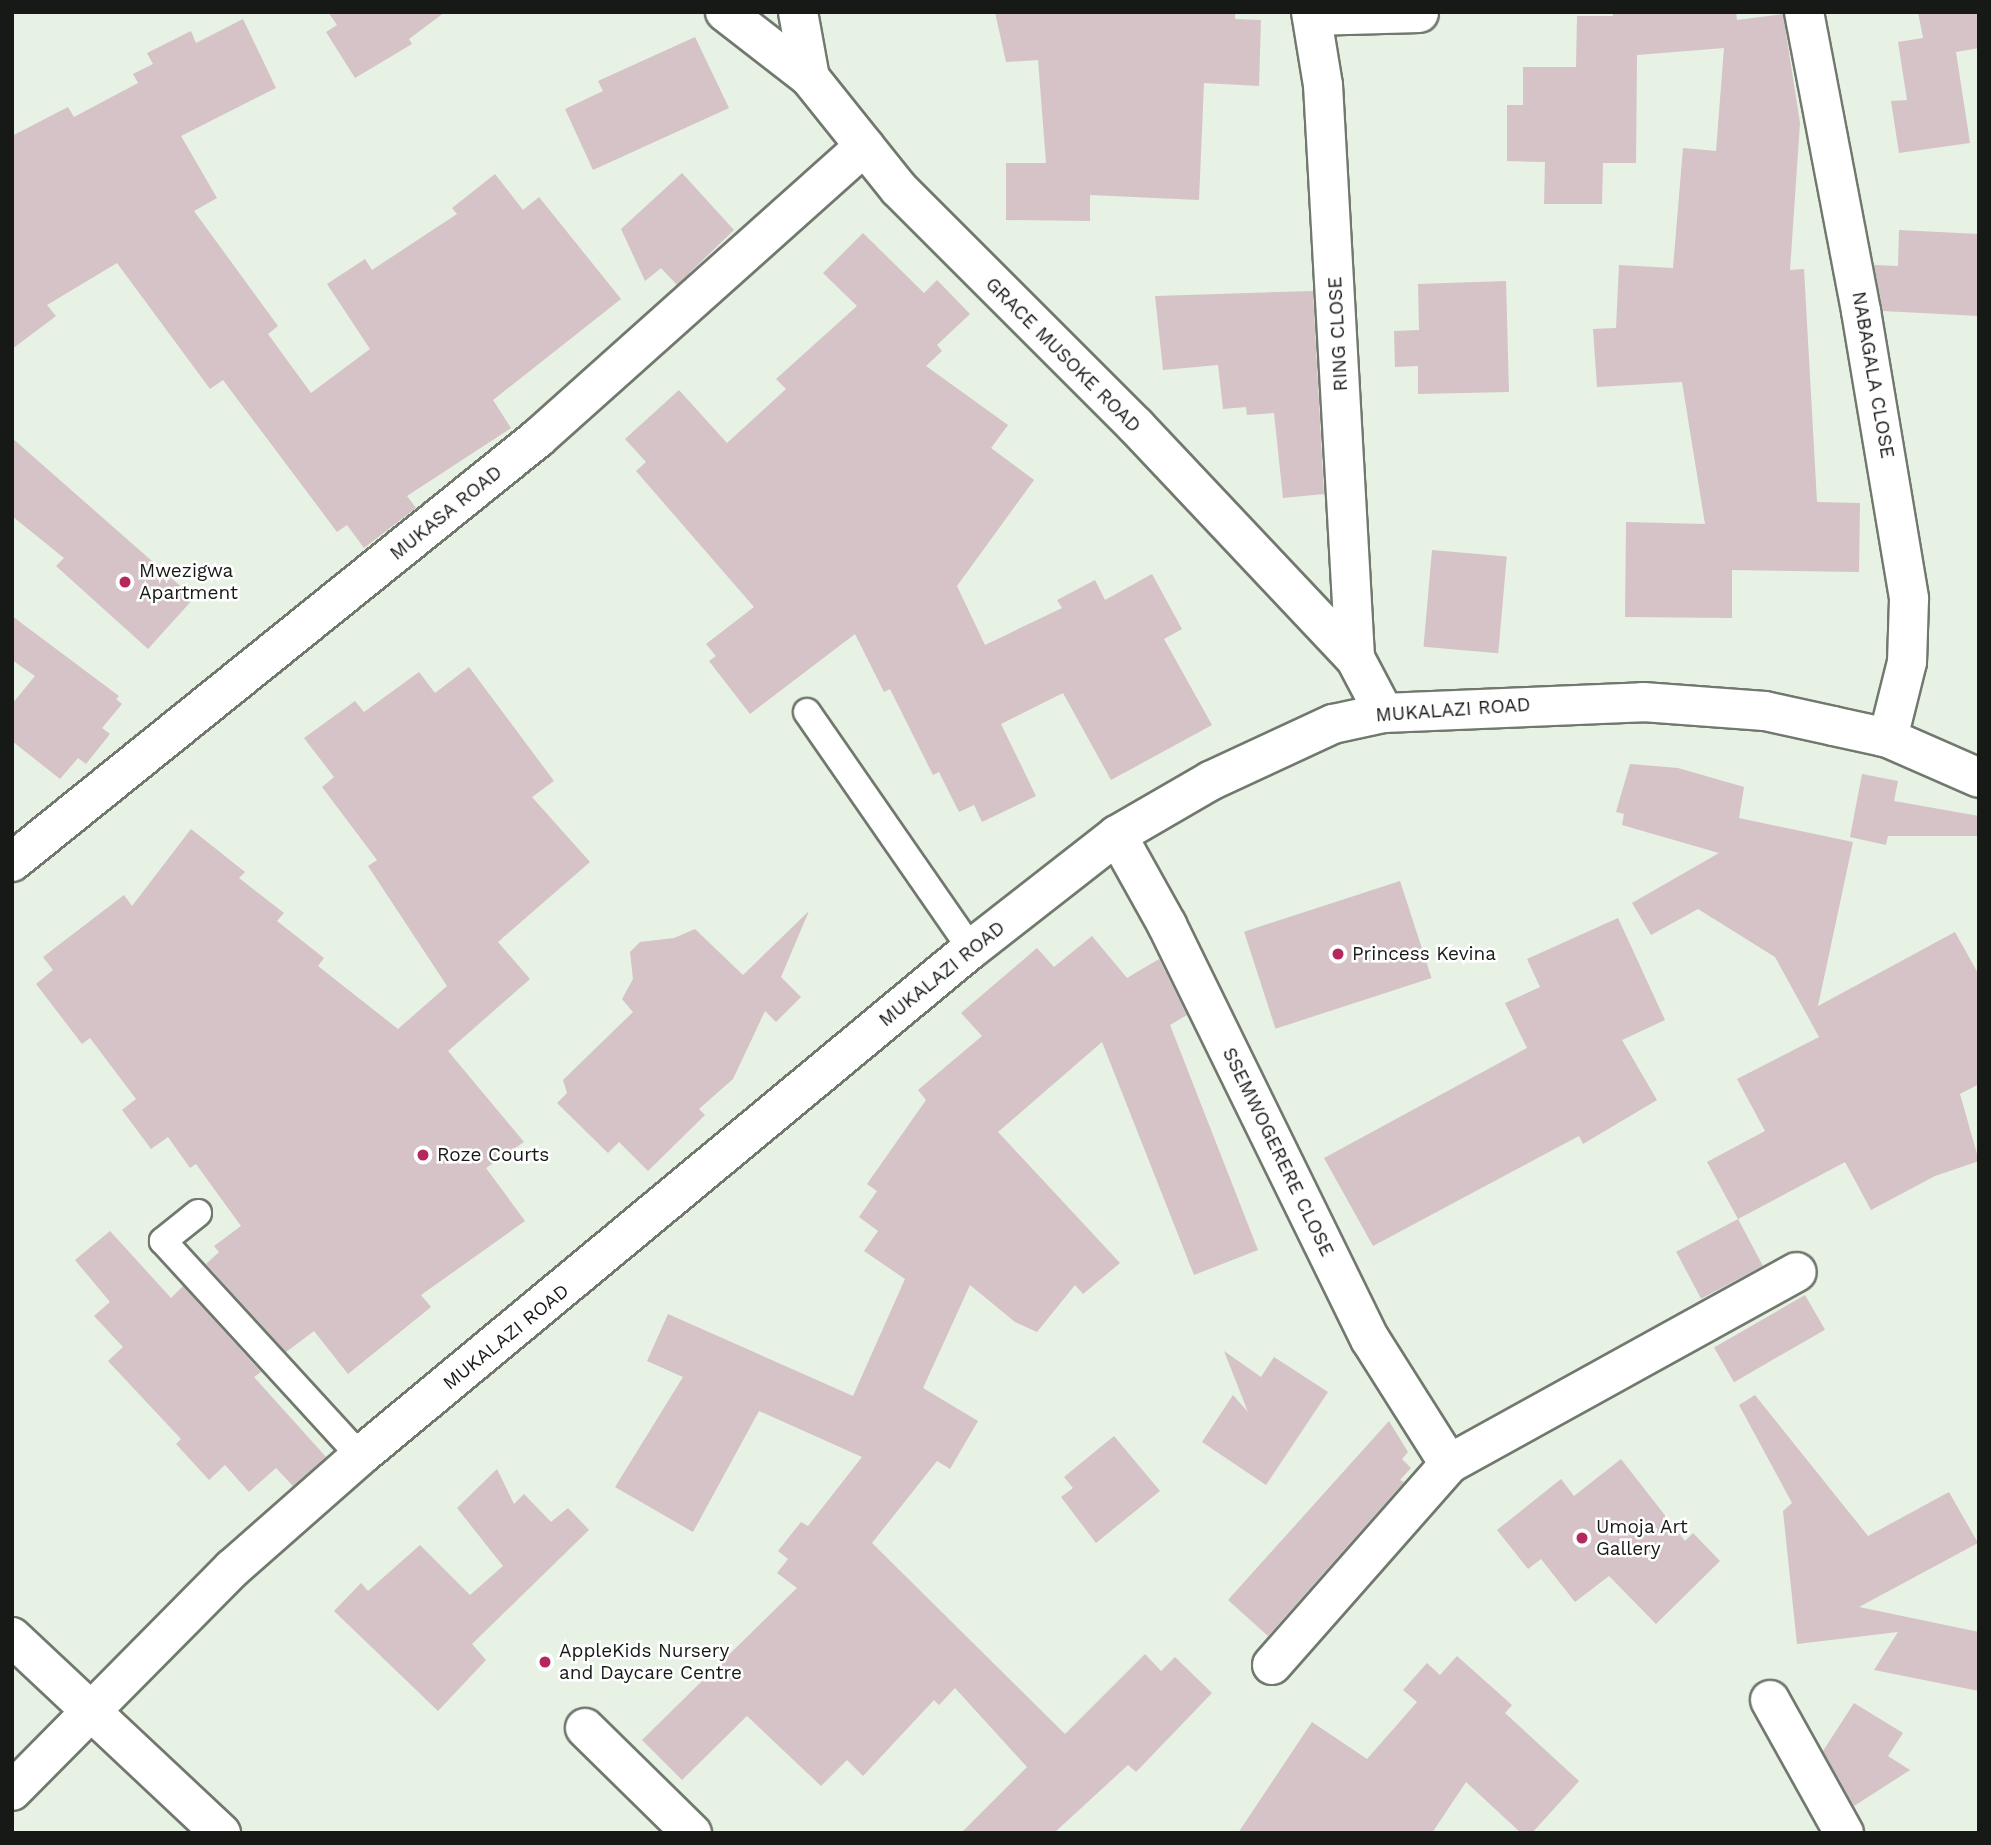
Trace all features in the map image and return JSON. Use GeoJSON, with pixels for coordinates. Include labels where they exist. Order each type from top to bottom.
{"type":"FeatureCollection","features":[{"type":"Feature","properties":{"kind":"street","name":"GRACE MUSOKE ROAD"},"geometry":{"type":"LineString","coordinates":[[725,12],[810,78],[950,243],[1136,426],[1355,658],[1384,713]]}},
{"type":"Feature","properties":{"kind":"street"},"geometry":{"type":"LineString","coordinates":[[798,12],[810,78]]}},
{"type":"Feature","properties":{"kind":"street","name":"NABAGALA CLOSE"},"geometry":{"type":"LineString","coordinates":[[1804,12],[1852,257],[1909,598],[1907,662],[1888,738]]}},
{"type":"Feature","properties":{"kind":"street"},"geometry":{"type":"LineString","coordinates":[[1312,14],[1419,13]]}},
{"type":"Feature","properties":{"kind":"street","name":"RING CLOSE"},"geometry":{"type":"LineString","coordinates":[[1312,14],[1323,85],[1355,658]]}},
{"type":"Feature","properties":{"kind":"street","name":"MUKASA ROAD"},"geometry":{"type":"LineString","coordinates":[[12,862],[538,438],[865,146]]}},
{"type":"Feature","properties":{"kind":"street","name":"MUKALAZI ROAD"},"geometry":{"type":"LineString","coordinates":[[12,1791],[233,1568],[360,1456],[971,949],[1117,835],[1283,744],[1333,724],[1384,713],[1643,702],[1765,711],[1888,738],[1979,778]]}},
{"type":"Feature","properties":{"kind":"street","name":"SSEMWOGERERE CLOSE"},"geometry":{"type":"LineString","coordinates":[[1117,835],[1167,925],[1370,1339],[1449,1464]]}},
{"type":"Feature","properties":{"kind":"street"},"geometry":{"type":"LineString","coordinates":[[1272,1665],[1449,1464],[1797,1272]]}},
{"type":"Feature","properties":{"kind":"street"},"geometry":{"type":"LineString","coordinates":[[12,1637],[221,1833]]}},
{"type":"Feature","properties":{"kind":"street"},"geometry":{"type":"LineString","coordinates":[[1770,1700],[1844,1833]]}},
{"type":"Feature","properties":{"kind":"street"},"geometry":{"type":"LineString","coordinates":[[585,1728],[692,1833]]}},
{"type":"Feature","properties":{"kind":"lane"},"geometry":{"type":"LineString","coordinates":[[807,712],[971,949]]}},
{"type":"Feature","properties":{"kind":"lane"},"geometry":{"type":"LineString","coordinates":[[198,1213],[163,1241],[360,1456]]}},
{"type":"Feature","properties":{"kind":"building"},"geometry":{"type":"Polygon","coordinates":[[[328,12],[445,12],[409,39],[412,44],[355,78],[326,32],[337,25],[328,12]]]}},
{"type":"Feature","properties":{"kind":"building"},"geometry":{"type":"Polygon","coordinates":[[[995,12],[1235,12],[1235,19],[1261,20],[1259,86],[1204,83],[1199,200],[1090,195],[1090,221],[1006,220],[1006,163],[1046,163],[1038,60],[1006,62],[995,12]]]}},
{"type":"Feature","properties":{"kind":"building"},"geometry":{"type":"Polygon","coordinates":[[[1613,12],[1736,12],[1737,20],[1783,14],[1800,123],[1790,270],[1804,269],[1817,502],[1860,503],[1859,572],[1732,570],[1732,618],[1625,617],[1626,522],[1705,524],[1682,382],[1597,387],[1593,329],[1616,328],[1619,265],[1673,268],[1683,148],[1716,151],[1724,48],[1637,55],[1636,163],[1603,163],[1602,204],[1544,204],[1545,162],[1507,161],[1507,105],[1523,105],[1523,67],[1576,67],[1577,16],[1613,16],[1613,12]]]}},
{"type":"Feature","properties":{"kind":"building"},"geometry":{"type":"Polygon","coordinates":[[[1918,12],[1979,12],[1979,48],[1956,52],[1970,143],[1899,153],[1891,101],[1907,100],[1898,42],[1923,38],[1918,12]]]}},
{"type":"Feature","properties":{"kind":"building"},"geometry":{"type":"Polygon","coordinates":[[[243,19],[276,88],[181,136],[217,198],[194,211],[278,326],[268,334],[311,393],[370,349],[327,284],[365,259],[372,270],[457,214],[452,208],[495,174],[523,210],[539,197],[621,299],[493,400],[511,428],[407,496],[416,508],[364,548],[347,525],[337,532],[223,380],[210,389],[117,263],[47,305],[56,316],[12,349],[12,136],[68,107],[74,117],[138,83],[133,74],[153,64],[147,53],[191,31],[196,43],[243,19]]]}},
{"type":"Feature","properties":{"kind":"building"},"geometry":{"type":"Polygon","coordinates":[[[695,37],[729,108],[593,170],[565,109],[603,91],[598,81],[695,37]]]}},
{"type":"Feature","properties":{"kind":"building"},"geometry":{"type":"Polygon","coordinates":[[[682,173],[734,230],[677,285],[661,268],[645,281],[621,229],[682,173]]]}},
{"type":"Feature","properties":{"kind":"building"},"geometry":{"type":"Polygon","coordinates":[[[1899,230],[1979,234],[1979,316],[1883,311],[1874,265],[1898,266],[1899,230]]]}},
{"type":"Feature","properties":{"kind":"building"},"geometry":{"type":"Polygon","coordinates":[[[863,233],[924,293],[937,280],[970,314],[937,345],[942,351],[926,366],[1008,425],[991,448],[1034,480],[957,586],[985,645],[1062,608],[1057,600],[1095,580],[1105,600],[1152,574],[1182,629],[1164,639],[1212,725],[1111,780],[1063,693],[1001,724],[1036,796],[982,822],[974,805],[959,812],[939,772],[933,775],[890,689],[884,692],[855,634],[750,714],[709,661],[716,656],[706,644],[754,607],[636,471],[646,462],[625,439],[679,390],[727,443],[786,389],[776,379],[857,306],[823,273],[863,233]]]}},
{"type":"Feature","properties":{"kind":"building"},"geometry":{"type":"Polygon","coordinates":[[[1506,281],[1509,392],[1418,394],[1418,366],[1395,367],[1394,331],[1419,330],[1418,284],[1506,281]]]}},
{"type":"Feature","properties":{"kind":"building"},"geometry":{"type":"Polygon","coordinates":[[[1313,291],[1324,494],[1283,498],[1274,413],[1247,415],[1246,407],[1223,409],[1218,365],[1163,370],[1155,296],[1313,291]]]}},
{"type":"Feature","properties":{"kind":"building","name":"Mwezigwa Apartment"},"geometry":{"type":"Polygon","coordinates":[[[12,438],[194,598],[148,649],[56,566],[64,558],[12,516],[12,438]]]}},
{"type":"Feature","properties":{"kind":"building"},"geometry":{"type":"Polygon","coordinates":[[[1432,550],[1507,557],[1498,653],[1424,647],[1432,550]]]}},
{"type":"Feature","properties":{"kind":"building"},"geometry":{"type":"Polygon","coordinates":[[[12,616],[119,696],[116,699],[122,704],[102,728],[110,734],[86,764],[78,758],[60,779],[12,741],[12,704],[35,676],[12,660],[12,616]]]}},
{"type":"Feature","properties":{"kind":"building"},"geometry":{"type":"Polygon","coordinates":[[[469,667],[554,781],[532,797],[590,862],[498,942],[530,979],[448,1051],[524,1142],[486,1168],[525,1221],[421,1295],[431,1307],[348,1374],[314,1331],[286,1352],[206,1264],[219,1252],[214,1246],[241,1226],[196,1164],[190,1168],[168,1137],[151,1149],[122,1110],[136,1099],[90,1038],[82,1044],[36,984],[53,970],[43,957],[124,895],[132,906],[191,829],[245,872],[239,878],[284,913],[277,921],[324,958],[318,966],[398,1029],[447,986],[368,866],[377,860],[322,787],[334,777],[304,738],[355,701],[364,712],[419,672],[435,693],[469,667]]]}},
{"type":"Feature","properties":{"kind":"building"},"geometry":{"type":"Polygon","coordinates":[[[1630,764],[1678,768],[1744,787],[1739,818],[1853,842],[1818,1006],[1955,932],[1979,975],[1979,1084],[1960,1094],[1979,1161],[1935,1176],[1871,1210],[1845,1162],[1738,1219],[1707,1162],[1765,1131],[1737,1079],[1819,1037],[1775,957],[1698,909],[1651,935],[1632,903],[1719,853],[1622,825],[1624,814],[1616,812],[1630,764]]]}},
{"type":"Feature","properties":{"kind":"building"},"geometry":{"type":"Polygon","coordinates":[[[1862,774],[1898,781],[1894,801],[1979,816],[1979,836],[1888,836],[1886,845],[1850,837],[1862,774]]]}},
{"type":"Feature","properties":{"kind":"building","name":"Princess Kevina"},"geometry":{"type":"Polygon","coordinates":[[[1400,881],[1432,978],[1276,1029],[1244,932],[1400,881]]]}},
{"type":"Feature","properties":{"kind":"building"},"geometry":{"type":"Polygon","coordinates":[[[809,911],[781,977],[801,997],[776,1022],[765,1011],[733,1079],[699,1109],[705,1115],[648,1171],[619,1142],[608,1153],[557,1103],[567,1093],[563,1080],[633,1012],[622,999],[633,979],[630,952],[640,942],[674,938],[695,929],[743,975],[809,911]]]}},
{"type":"Feature","properties":{"kind":"building"},"geometry":{"type":"Polygon","coordinates":[[[1618,918],[1665,1020],[1622,1040],[1657,1100],[1583,1144],[1579,1136],[1373,1246],[1324,1158],[1527,1048],[1505,1003],[1540,987],[1527,959],[1618,918]]]}},
{"type":"Feature","properties":{"kind":"building"},"geometry":{"type":"Polygon","coordinates":[[[1092,936],[1127,978],[1159,959],[1187,1015],[1170,1025],[1258,1250],[1194,1275],[1102,1042],[998,1132],[1120,1263],[1083,1294],[1075,1285],[1037,1332],[1015,1322],[970,1285],[923,1388],[978,1421],[950,1469],[937,1461],[872,1543],[1065,1734],[1145,1654],[1161,1671],[1175,1657],[1212,1693],[1136,1772],[1128,1765],[1054,1833],[961,1833],[1027,1767],[955,1688],[939,1705],[934,1700],[863,1776],[847,1760],[821,1786],[747,1716],[682,1780],[642,1740],[797,1588],[777,1573],[788,1559],[778,1551],[801,1522],[808,1526],[862,1457],[759,1411],[693,1532],[615,1487],[683,1377],[647,1361],[668,1314],[853,1396],[905,1279],[864,1251],[878,1231],[859,1217],[877,1191],[867,1184],[926,1100],[918,1090],[982,1036],[961,1013],[1037,948],[1054,967],[1092,936]]]}},
{"type":"Feature","properties":{"kind":"building"},"geometry":{"type":"Polygon","coordinates":[[[1738,1219],[1763,1266],[1701,1299],[1676,1252],[1738,1219]]]}},
{"type":"Feature","properties":{"kind":"building"},"geometry":{"type":"Polygon","coordinates":[[[110,1231],[171,1298],[183,1286],[261,1372],[254,1377],[326,1457],[293,1486],[276,1468],[249,1492],[225,1465],[209,1480],[176,1444],[181,1439],[108,1361],[123,1347],[94,1316],[110,1302],[75,1260],[110,1231]]]}},
{"type":"Feature","properties":{"kind":"building"},"geometry":{"type":"Polygon","coordinates":[[[1805,1295],[1825,1330],[1734,1382],[1714,1348],[1805,1295]]]}},
{"type":"Feature","properties":{"kind":"building"},"geometry":{"type":"Polygon","coordinates":[[[1224,1351],[1261,1377],[1274,1357],[1328,1392],[1266,1485],[1202,1442],[1233,1395],[1248,1412],[1224,1351]]]}},
{"type":"Feature","properties":{"kind":"building"},"geometry":{"type":"Polygon","coordinates":[[[1755,1395],[1868,1536],[1949,1492],[1978,1543],[1859,1607],[1979,1632],[1979,1691],[1874,1670],[1898,1632],[1797,1644],[1783,1511],[1792,1503],[1739,1405],[1755,1395]]]}},
{"type":"Feature","properties":{"kind":"building"},"geometry":{"type":"Polygon","coordinates":[[[1389,1421],[1408,1452],[1402,1459],[1411,1468],[1400,1480],[1404,1482],[1268,1636],[1228,1600],[1389,1421]]]}},
{"type":"Feature","properties":{"kind":"building"},"geometry":{"type":"Polygon","coordinates":[[[1114,1436],[1160,1491],[1096,1543],[1061,1497],[1073,1488],[1064,1477],[1114,1436]]]}},
{"type":"Feature","properties":{"kind":"building"},"geometry":{"type":"Polygon","coordinates":[[[1621,1459],[1685,1541],[1693,1533],[1720,1561],[1656,1624],[1609,1576],[1575,1602],[1541,1559],[1528,1569],[1497,1530],[1561,1479],[1574,1496],[1621,1459]]]}},
{"type":"Feature","properties":{"kind":"building"},"geometry":{"type":"Polygon","coordinates":[[[497,1469],[514,1504],[524,1494],[551,1522],[568,1508],[589,1530],[472,1644],[486,1660],[438,1711],[334,1611],[361,1583],[368,1591],[420,1545],[470,1595],[503,1566],[457,1508],[497,1469]]]}},
{"type":"Feature","properties":{"kind":"building"},"geometry":{"type":"Polygon","coordinates":[[[1457,1656],[1512,1705],[1505,1713],[1579,1781],[1532,1833],[1521,1833],[1466,1782],[1432,1833],[1238,1833],[1312,1722],[1367,1759],[1417,1702],[1403,1690],[1427,1663],[1440,1675],[1457,1656]]]}},
{"type":"Feature","properties":{"kind":"building"},"geometry":{"type":"Polygon","coordinates":[[[1854,1703],[1903,1733],[1888,1756],[1910,1770],[1854,1806],[1823,1751],[1854,1703]]]}},
{"type":"Feature","properties":{"kind":"place","name":"Mwezigwa Apartment"},"geometry":{"type":"Point","coordinates":[125,582]}},
{"type":"Feature","properties":{"kind":"place","name":"Princess Kevina"},"geometry":{"type":"Point","coordinates":[1338,954]}},
{"type":"Feature","properties":{"kind":"place","name":"Roze Courts"},"geometry":{"type":"Point","coordinates":[423,1155]}},
{"type":"Feature","properties":{"kind":"place","name":"Umoja Art Gallery"},"geometry":{"type":"Point","coordinates":[1582,1538]}},
{"type":"Feature","properties":{"kind":"place","name":"AppleKids Nursery and Daycare Centre"},"geometry":{"type":"Point","coordinates":[545,1662]}}]}
